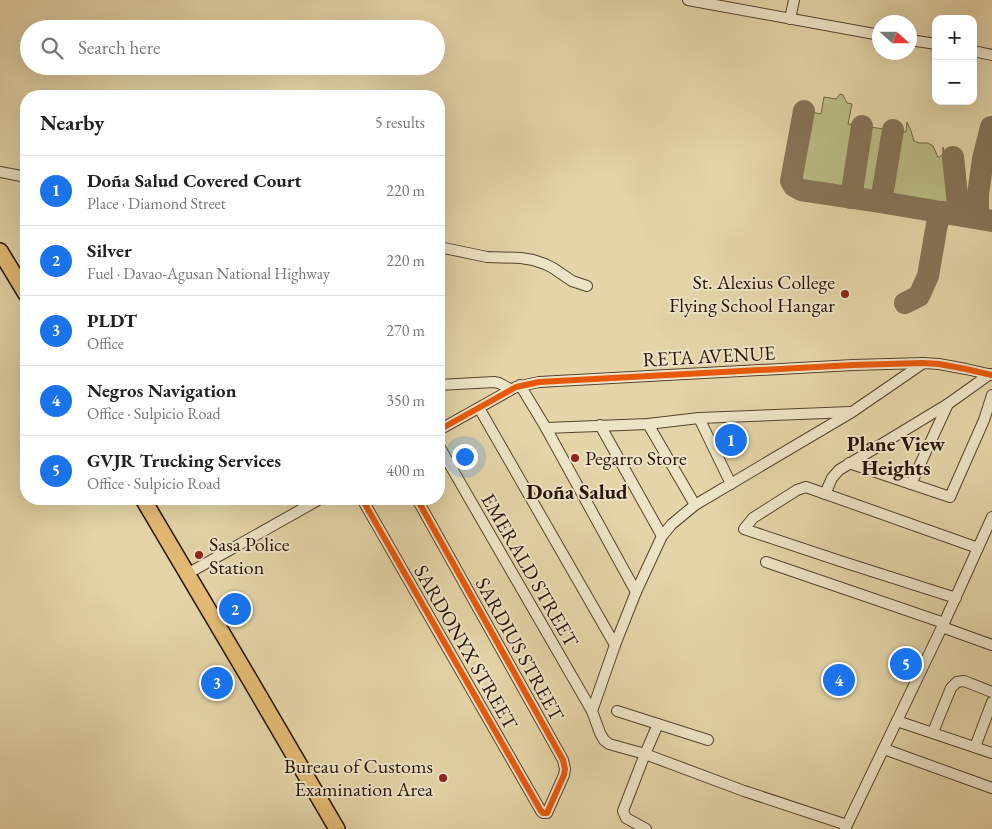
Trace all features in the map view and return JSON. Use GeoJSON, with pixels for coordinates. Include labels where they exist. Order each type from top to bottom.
{"type":"FeatureCollection","features":[{"type":"Feature","properties":{"kind":"main road"},"geometry":{"type":"LineString","coordinates":[[0,251],[20,284]]}},
{"type":"Feature","properties":{"kind":"main road"},"geometry":{"type":"LineString","coordinates":[[147,505],[336,829]]}},
{"type":"Feature","properties":{"kind":"street"},"geometry":{"type":"LineString","coordinates":[[688,0],[872,34]]}},
{"type":"Feature","properties":{"kind":"street"},"geometry":{"type":"LineString","coordinates":[[790,19],[794,0]]}},
{"type":"Feature","properties":{"kind":"street"},"geometry":{"type":"LineString","coordinates":[[917,41],[932,43]]}},
{"type":"Feature","properties":{"kind":"street"},"geometry":{"type":"LineString","coordinates":[[977,52],[992,54]]}},
{"type":"Feature","properties":{"kind":"street"},"geometry":{"type":"LineString","coordinates":[[0,172],[20,176]]}},
{"type":"Feature","properties":{"kind":"street"},"geometry":{"type":"LineString","coordinates":[[445,248],[487,257],[533,260],[553,268],[572,282],[587,286]]}},
{"type":"Feature","properties":{"kind":"street"},"geometry":{"type":"LineString","coordinates":[[592,711],[636,592],[662,536],[672,524],[695,506],[852,412],[923,364]]}},
{"type":"Feature","properties":{"kind":"street","name":"RETA AVENUE"},"geometry":{"type":"LineString","coordinates":[[445,427],[515,387],[540,382],[853,365],[939,364],[991,375]]}},
{"type":"Feature","properties":{"kind":"street"},"geometry":{"type":"LineString","coordinates":[[825,494],[835,473],[948,404],[991,375]]}},
{"type":"Feature","properties":{"kind":"street"},"geometry":{"type":"LineString","coordinates":[[445,385],[494,382],[515,387],[546,428],[636,592]]}},
{"type":"Feature","properties":{"kind":"street"},"geometry":{"type":"LineString","coordinates":[[849,463],[950,498],[984,420],[992,395]]}},
{"type":"Feature","properties":{"kind":"street"},"geometry":{"type":"LineString","coordinates":[[911,484],[948,404]]}},
{"type":"Feature","properties":{"kind":"street"},"geometry":{"type":"LineString","coordinates":[[479,408],[615,645]]}},
{"type":"Feature","properties":{"kind":"street"},"geometry":{"type":"LineString","coordinates":[[546,428],[648,424],[699,418],[852,412]]}},
{"type":"Feature","properties":{"kind":"street"},"geometry":{"type":"LineString","coordinates":[[699,418],[731,484]]}},
{"type":"Feature","properties":{"kind":"street"},"geometry":{"type":"LineString","coordinates":[[648,424],[695,506]]}},
{"type":"Feature","properties":{"kind":"street"},"geometry":{"type":"LineString","coordinates":[[600,425],[662,536]]}},
{"type":"Feature","properties":{"kind":"street","name":"EMERALD STREET"},"geometry":{"type":"LineString","coordinates":[[445,456],[592,711],[604,740],[614,746],[645,754],[846,827]]}},
{"type":"Feature","properties":{"kind":"street"},"geometry":{"type":"LineString","coordinates":[[956,598],[744,528],[752,518],[806,487],[978,548]]}},
{"type":"Feature","properties":{"kind":"street"},"geometry":{"type":"LineString","coordinates":[[187,574],[309,505]]}},
{"type":"Feature","properties":{"kind":"street","name":"SARDONYX STREET"},"geometry":{"type":"LineString","coordinates":[[365,505],[541,811]]}},
{"type":"Feature","properties":{"kind":"street","name":"SARDIUS STREET"},"geometry":{"type":"LineString","coordinates":[[420,505],[563,760],[564,775],[549,811],[545,813],[541,811]]}},
{"type":"Feature","properties":{"kind":"street"},"geometry":{"type":"LineString","coordinates":[[846,827],[956,598],[992,517]]}},
{"type":"Feature","properties":{"kind":"street"},"geometry":{"type":"LineString","coordinates":[[766,562],[943,625],[992,645]]}},
{"type":"Feature","properties":{"kind":"street"},"geometry":{"type":"LineString","coordinates":[[933,732],[954,684],[964,681],[992,692]]}},
{"type":"Feature","properties":{"kind":"street"},"geometry":{"type":"LineString","coordinates":[[975,747],[992,702]]}},
{"type":"Feature","properties":{"kind":"street"},"geometry":{"type":"LineString","coordinates":[[617,711],[708,740]]}},
{"type":"Feature","properties":{"kind":"street"},"geometry":{"type":"LineString","coordinates":[[897,721],[992,752]]}},
{"type":"Feature","properties":{"kind":"street"},"geometry":{"type":"LineString","coordinates":[[646,829],[626,818],[623,811],[658,724]]}},
{"type":"Feature","properties":{"kind":"street"},"geometry":{"type":"LineString","coordinates":[[884,749],[992,788]]}},
{"type":"Feature","properties":{"kind":"green space"},"geometry":{"type":"Polygon","coordinates":[[[840,94],[843,95],[847,103],[852,104],[848,124],[859,125],[855,150],[851,149],[849,160],[853,161],[849,190],[799,183],[795,174],[806,115],[811,112],[821,114],[824,97],[836,99],[840,94]]]}},
{"type":"Feature","properties":{"kind":"green space"},"geometry":{"type":"Polygon","coordinates":[[[907,122],[914,141],[928,143],[933,146],[938,157],[943,153],[943,147],[944,158],[949,158],[955,208],[885,196],[896,131],[906,132],[907,122]]]}},
{"type":"Feature","properties":{"kind":"green space"},"geometry":{"type":"Polygon","coordinates":[[[864,126],[890,130],[878,195],[854,191],[858,162],[861,162],[863,151],[860,151],[864,126]]]}},
{"type":"Feature","properties":{"kind":"taxiway"},"geometry":{"type":"LineString","coordinates":[[804,111],[791,181],[794,186],[801,190],[992,221]]}},
{"type":"Feature","properties":{"kind":"taxiway"},"geometry":{"type":"LineString","coordinates":[[851,198],[862,126]]}},
{"type":"Feature","properties":{"kind":"taxiway"},"geometry":{"type":"LineString","coordinates":[[978,218],[978,194],[983,159],[991,127]]}},
{"type":"Feature","properties":{"kind":"taxiway"},"geometry":{"type":"LineString","coordinates":[[881,202],[893,130]]}},
{"type":"Feature","properties":{"kind":"taxiway"},"geometry":{"type":"LineString","coordinates":[[953,157],[959,215]]}},
{"type":"Feature","properties":{"kind":"taxiway"},"geometry":{"type":"LineString","coordinates":[[905,303],[919,296],[928,276],[937,224],[942,212]]}},
{"type":"Feature","properties":{"kind":"cycle path"},"geometry":{"type":"LineString","coordinates":[[445,427],[516,387],[539,382],[923,363],[939,364],[992,375]]}},
{"type":"Feature","properties":{"kind":"cycle path"},"geometry":{"type":"LineString","coordinates":[[365,505],[541,811],[547,813],[564,775],[563,760],[420,505]]}},
{"type":"Feature","properties":{"kind":"place","name":"St. Alexius College Flying School Hangar"},"geometry":{"type":"Point","coordinates":[845,294]}},
{"type":"Feature","properties":{"kind":"place","name":"Doña Salud Covered Court"},"geometry":{"type":"Point","coordinates":[731,440]}},
{"type":"Feature","properties":{"kind":"place","name":"Pegarro Store"},"geometry":{"type":"Point","coordinates":[575,458]}},
{"type":"Feature","properties":{"kind":"place","name":"Sasa Police Station"},"geometry":{"type":"Point","coordinates":[199,555]}},
{"type":"Feature","properties":{"kind":"place","name":"Silver"},"geometry":{"type":"Point","coordinates":[235,609]}},
{"type":"Feature","properties":{"kind":"place","name":"GVJR Trucking Services"},"geometry":{"type":"Point","coordinates":[906,664]}},
{"type":"Feature","properties":{"kind":"place","name":"Negros Navigation"},"geometry":{"type":"Point","coordinates":[839,680]}},
{"type":"Feature","properties":{"kind":"place","name":"PLDT"},"geometry":{"type":"Point","coordinates":[217,683]}},
{"type":"Feature","properties":{"kind":"place","name":"Bureau of Customs Examination Area"},"geometry":{"type":"Point","coordinates":[443,778]}},
{"type":"Feature","properties":{"kind":"district","name":"Plane View Heights"},"geometry":{"type":"Point","coordinates":[896,455]}},
{"type":"Feature","properties":{"kind":"district","name":"Doña Salud"},"geometry":{"type":"Point","coordinates":[577,491]}}]}
